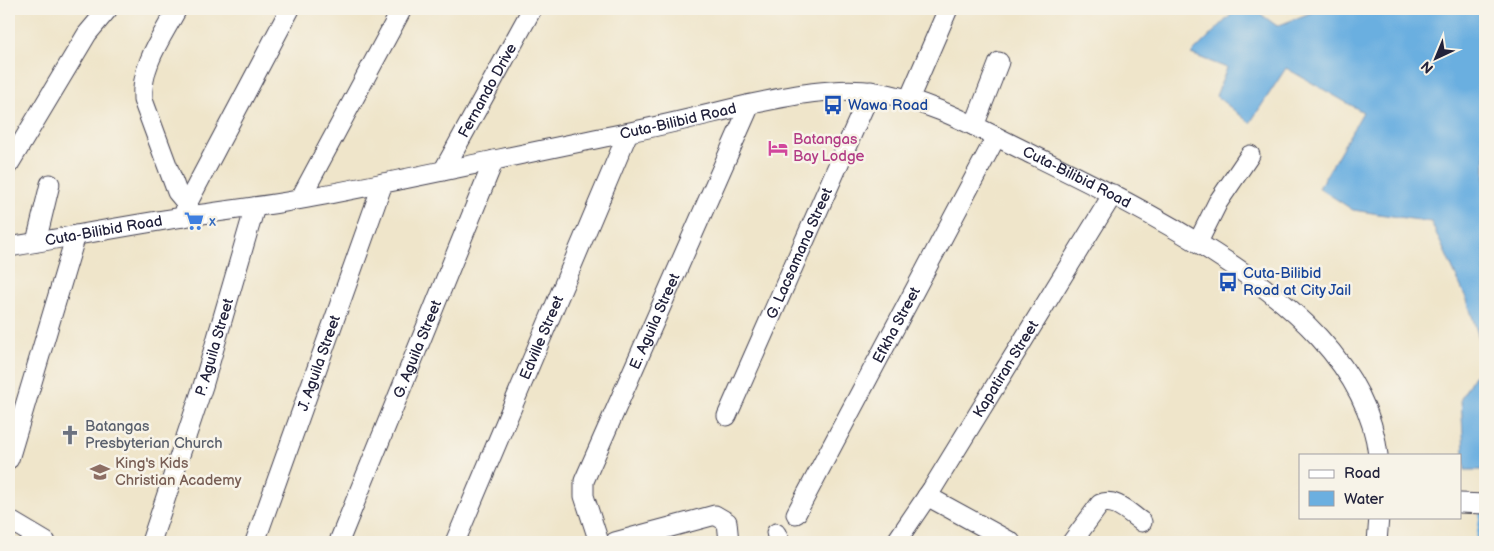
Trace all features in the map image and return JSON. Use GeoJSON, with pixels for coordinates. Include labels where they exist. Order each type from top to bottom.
{"type":"FeatureCollection","features":[{"type":"Feature","properties":{"kind":"street"},"geometry":{"type":"LineString","coordinates":[[9,164],[87,34],[108,9]]}},
{"type":"Feature","properties":{"kind":"street"},"geometry":{"type":"LineString","coordinates":[[177,9],[148,62],[142,90],[143,100],[185,210]]}},
{"type":"Feature","properties":{"kind":"street"},"geometry":{"type":"LineString","coordinates":[[185,210],[290,9]]}},
{"type":"Feature","properties":{"kind":"street"},"geometry":{"type":"LineString","coordinates":[[300,199],[402,9]]}},
{"type":"Feature","properties":{"kind":"street","name":"Fernando Drive"},"geometry":{"type":"LineString","coordinates":[[443,171],[532,9]]}},
{"type":"Feature","properties":{"kind":"street"},"geometry":{"type":"LineString","coordinates":[[910,99],[948,9]]}},
{"type":"Feature","properties":{"kind":"street"},"geometry":{"type":"LineString","coordinates":[[974,126],[1000,62]]}},
{"type":"Feature","properties":{"kind":"street","name":"Cuta-Bilibid Road"},"geometry":{"type":"LineString","coordinates":[[9,249],[185,210],[254,207],[383,184],[628,133],[778,98],[833,91],[871,91],[910,99],[974,126],[1113,194],[1173,226],[1238,268],[1299,314],[1338,359],[1369,417],[1378,454]]}},
{"type":"Feature","properties":{"kind":"street","name":"G. Lacsamana Street"},"geometry":{"type":"LineString","coordinates":[[727,416],[871,91]]}},
{"type":"Feature","properties":{"kind":"street","name":"E. Aguila Street"},"geometry":{"type":"LineString","coordinates":[[599,542],[584,496],[584,481],[750,105]]}},
{"type":"Feature","properties":{"kind":"street","name":"Edville Street"},"geometry":{"type":"LineString","coordinates":[[456,542],[628,133]]}},
{"type":"Feature","properties":{"kind":"street","name":"Efkha Street"},"geometry":{"type":"LineString","coordinates":[[796,514],[996,137]]}},
{"type":"Feature","properties":{"kind":"street"},"geometry":{"type":"LineString","coordinates":[[1198,242],[1218,202],[1250,155]]}},
{"type":"Feature","properties":{"kind":"street","name":"G. Aguila Street"},"geometry":{"type":"LineString","coordinates":[[340,539],[494,160]]}},
{"type":"Feature","properties":{"kind":"street"},"geometry":{"type":"LineString","coordinates":[[36,242],[50,184]]}},
{"type":"Feature","properties":{"kind":"street","name":"J. Aguila Street"},"geometry":{"type":"LineString","coordinates":[[254,542],[383,184]]}},
{"type":"Feature","properties":{"kind":"street","name":"Kapatiran Street"},"geometry":{"type":"LineString","coordinates":[[896,542],[927,496],[1113,194]]}},
{"type":"Feature","properties":{"kind":"street","name":"P. Aguila Street"},"geometry":{"type":"LineString","coordinates":[[150,542],[202,386],[254,207]]}},
{"type":"Feature","properties":{"kind":"street"},"geometry":{"type":"LineString","coordinates":[[9,459],[76,235]]}},
{"type":"Feature","properties":{"kind":"street"},"geometry":{"type":"LineString","coordinates":[[927,496],[1011,542]]}},
{"type":"Feature","properties":{"kind":"street"},"geometry":{"type":"LineString","coordinates":[[1072,542],[1100,504],[1105,502],[1112,501],[1142,522]]}},
{"type":"Feature","properties":{"kind":"street"},"geometry":{"type":"LineString","coordinates":[[615,542],[715,515],[727,522],[730,542]]}},
{"type":"Feature","properties":{"kind":"street"},"geometry":{"type":"LineString","coordinates":[[1377,542],[1379,518]]}},
{"type":"Feature","properties":{"kind":"street"},"geometry":{"type":"LineString","coordinates":[[9,520],[46,542]]}},
{"type":"Feature","properties":{"kind":"water"},"geometry":{"type":"Polygon","coordinates":[[[1237,9],[1254,9],[1277,26],[1320,9],[1485,9],[1485,357],[1467,300],[1431,222],[1353,210],[1319,188],[1363,112],[1286,68],[1250,123],[1216,96],[1227,68],[1191,54],[1237,9]]]}},
{"type":"Feature","properties":{"kind":"water"},"geometry":{"type":"Polygon","coordinates":[[[1485,357],[1485,470],[1465,470],[1461,398],[1485,357]]]}},
{"type":"Feature","properties":{"kind":"waterway"},"geometry":{"type":"LineString","coordinates":[[1478,542],[1483,508]]}},
{"type":"Feature","properties":{"kind":"place","name":"Wawa Road"},"geometry":{"type":"Point","coordinates":[833,105]}},
{"type":"Feature","properties":{"kind":"place","name":"Batangas Bay Lodge"},"geometry":{"type":"Point","coordinates":[778,148]}},
{"type":"Feature","properties":{"kind":"place","name":"x"},"geometry":{"type":"Point","coordinates":[194,221]}},
{"type":"Feature","properties":{"kind":"place","name":"Cuta-Bilibid Road at City Jail"},"geometry":{"type":"Point","coordinates":[1228,282]}},
{"type":"Feature","properties":{"kind":"place","name":"Batangas Presbyterian Church"},"geometry":{"type":"Point","coordinates":[70,435]}},
{"type":"Feature","properties":{"kind":"place","name":"King's Kids Christian Academy"},"geometry":{"type":"Point","coordinates":[100,472]}}]}
